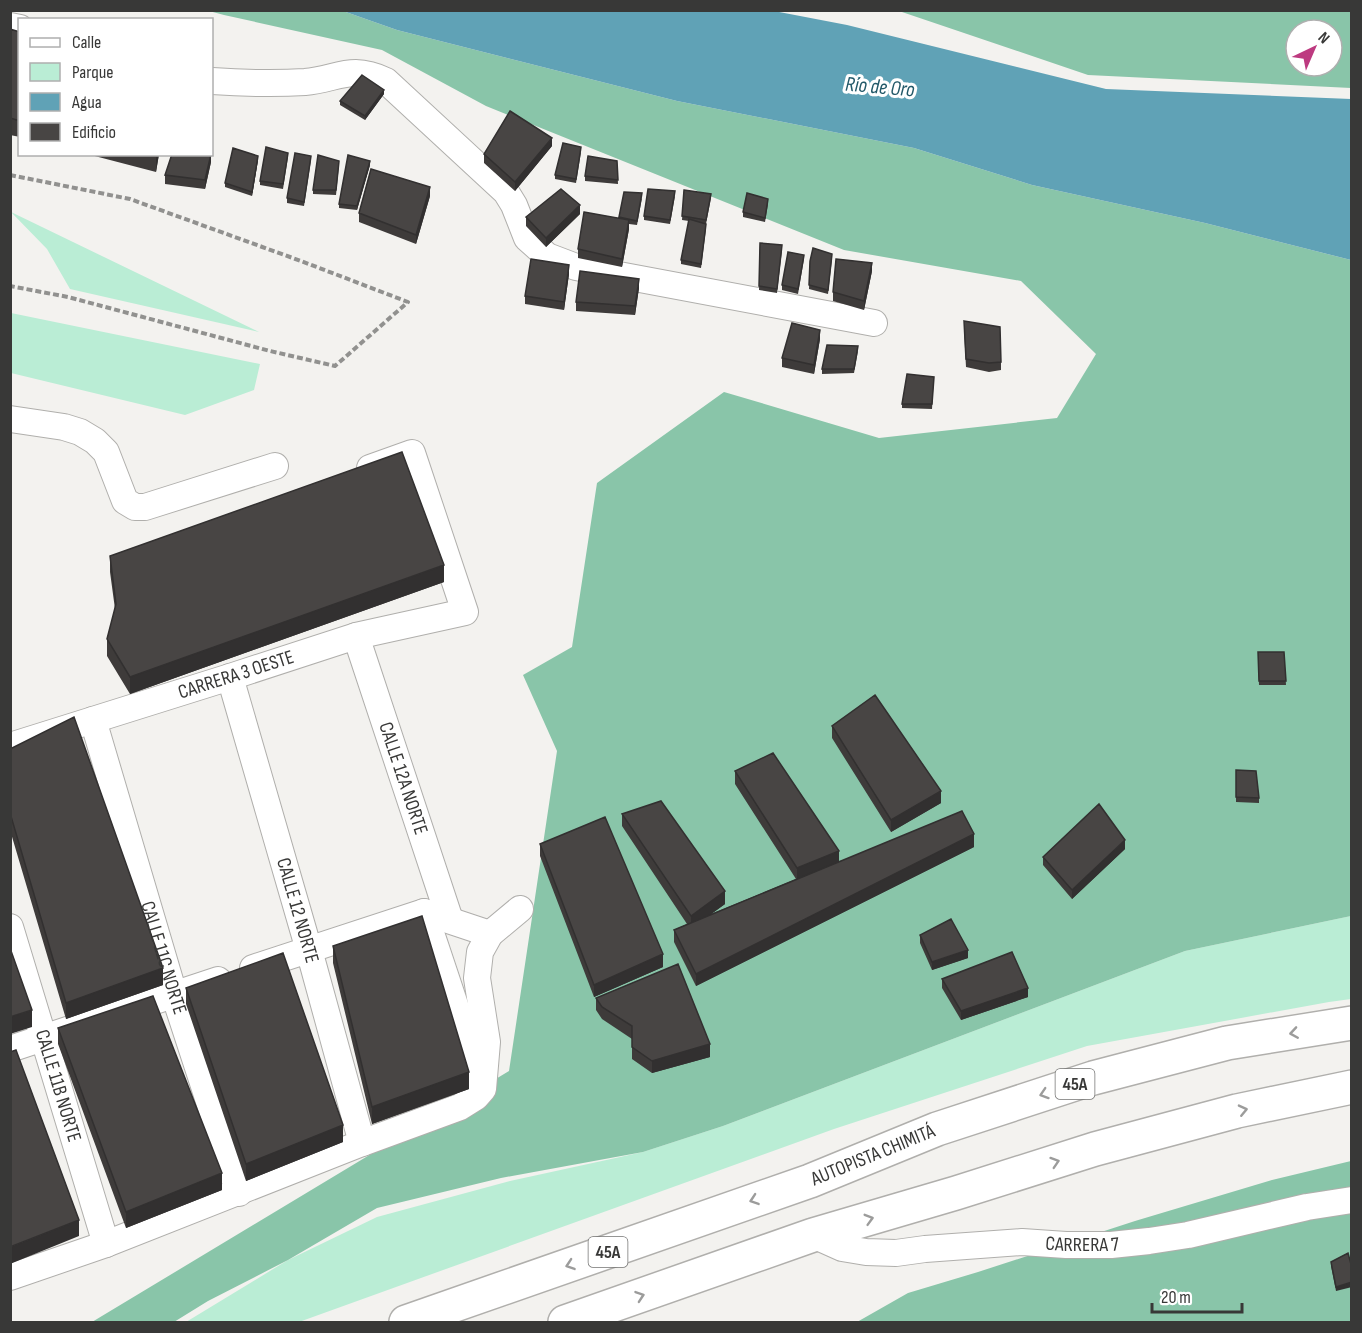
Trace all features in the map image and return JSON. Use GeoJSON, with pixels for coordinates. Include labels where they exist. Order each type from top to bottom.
{"type":"FeatureCollection","features":[{"type":"Feature","properties":{"kind":"highway","name":"AUTOPISTA CHIMITÁ"},"geometry":{"type":"LineString","coordinates":[[406,1323],[810,1181],[937,1129],[1093,1078],[1227,1043],[1352,1023]]}},
{"type":"Feature","properties":{"kind":"highway"},"geometry":{"type":"LineString","coordinates":[[565,1323],[813,1235],[1095,1149],[1237,1111],[1352,1087]]}},
{"type":"Feature","properties":{"kind":"street"},"geometry":{"type":"LineString","coordinates":[[213,81],[306,82],[353,72],[372,74],[386,81],[506,192],[514,205],[527,238],[547,256],[576,267],[874,323]]}},
{"type":"Feature","properties":{"kind":"street"},"geometry":{"type":"LineString","coordinates":[[10,419],[64,427],[80,432],[95,441],[106,452],[124,501],[135,507],[145,507],[275,466]]}},
{"type":"Feature","properties":{"kind":"street","name":"CARRERA 3 OESTE"},"geometry":{"type":"LineString","coordinates":[[10,746],[356,636],[465,612],[412,453],[346,477]]}},
{"type":"Feature","properties":{"kind":"street","name":"CALLE 12A NORTE"},"geometry":{"type":"LineString","coordinates":[[356,636],[450,920]]}},
{"type":"Feature","properties":{"kind":"street","name":"CALLE 12 NORTE"},"geometry":{"type":"LineString","coordinates":[[230,677],[362,1143]]}},
{"type":"Feature","properties":{"kind":"street","name":"CALLE 11C NORTE"},"geometry":{"type":"LineString","coordinates":[[93,720],[174,994],[239,1193]]}},
{"type":"Feature","properties":{"kind":"street"},"geometry":{"type":"LineString","coordinates":[[10,1277],[106,1244],[239,1193],[362,1143],[460,1107],[476,1097],[483,1089],[487,1042],[477,978],[480,952],[490,934],[520,909]]}},
{"type":"Feature","properties":{"kind":"street"},"geometry":{"type":"LineString","coordinates":[[424,912],[483,1089]]}},
{"type":"Feature","properties":{"kind":"street"},"geometry":{"type":"LineString","coordinates":[[10,1049],[424,912],[490,934]]}},
{"type":"Feature","properties":{"kind":"street","name":"CALLE 11B NORTE"},"geometry":{"type":"LineString","coordinates":[[10,927],[106,1244]]}},
{"type":"Feature","properties":{"kind":"street","name":"CARRERA 7"},"geometry":{"type":"LineString","coordinates":[[813,1235],[842,1248],[866,1252],[896,1253],[1022,1242],[1111,1245],[1188,1235],[1307,1207],[1352,1200]]}},
{"type":"Feature","properties":{"kind":"path"},"geometry":{"type":"LineString","coordinates":[[10,175],[130,199],[408,302],[335,366],[68,297],[10,286]]}},
{"type":"Feature","properties":{"kind":"green space"},"geometry":{"type":"Polygon","coordinates":[[[209,11],[343,11],[397,30],[677,101],[914,148],[1032,185],[1205,223],[1351,260],[1351,916],[1185,951],[723,1126],[643,1152],[501,1178],[377,1208],[174,1322],[92,1322],[509,1071],[557,751],[523,675],[572,647],[597,483],[724,392],[879,438],[1057,418],[1096,354],[1021,281],[844,250],[486,106],[382,50],[209,11]]]}},
{"type":"Feature","properties":{"kind":"green space"},"geometry":{"type":"Polygon","coordinates":[[[899,11],[1351,11],[1351,88],[1088,75],[899,11]]]}},
{"type":"Feature","properties":{"kind":"green space"},"geometry":{"type":"Polygon","coordinates":[[[11,212],[259,332],[70,289],[47,249],[11,212]]]}},
{"type":"Feature","properties":{"kind":"green space"},"geometry":{"type":"Polygon","coordinates":[[[11,313],[260,364],[254,390],[185,415],[11,373],[11,313]]]}},
{"type":"Feature","properties":{"kind":"green space"},"geometry":{"type":"Polygon","coordinates":[[[1351,916],[1351,999],[1087,1046],[834,1129],[299,1322],[186,1322],[288,1260],[377,1217],[510,1181],[643,1152],[723,1126],[1185,951],[1351,916]]]}},
{"type":"Feature","properties":{"kind":"green space"},"geometry":{"type":"Polygon","coordinates":[[[1351,1161],[1351,1322],[857,1322],[908,1293],[1272,1180],[1351,1161]]]}},
{"type":"Feature","properties":{"kind":"water","name":"Río de Oro"},"geometry":{"type":"Polygon","coordinates":[[[343,11],[774,11],[847,25],[1106,89],[1351,99],[1351,260],[1205,223],[1032,185],[914,148],[677,101],[397,30],[343,11]]]}},
{"type":"Feature","properties":{"kind":"building"},"geometry":{"type":"Polygon","coordinates":[[[10,29],[18,31],[18,120],[10,118],[10,29]]]}},
{"type":"Feature","properties":{"kind":"building"},"geometry":{"type":"Polygon","coordinates":[[[362,75],[384,90],[365,116],[340,101],[362,75]]]}},
{"type":"Feature","properties":{"kind":"building"},"geometry":{"type":"Polygon","coordinates":[[[510,111],[552,138],[515,182],[484,154],[510,111]]]}},
{"type":"Feature","properties":{"kind":"building"},"geometry":{"type":"Polygon","coordinates":[[[563,143],[581,147],[576,179],[555,175],[563,143]]]}},
{"type":"Feature","properties":{"kind":"building"},"geometry":{"type":"Polygon","coordinates":[[[266,147],[288,153],[283,184],[260,181],[266,147]]]}},
{"type":"Feature","properties":{"kind":"building"},"geometry":{"type":"Polygon","coordinates":[[[233,148],[258,156],[252,192],[225,183],[233,148]]]}},
{"type":"Feature","properties":{"kind":"building"},"geometry":{"type":"Polygon","coordinates":[[[295,153],[311,156],[304,202],[287,198],[295,153]]]}},
{"type":"Feature","properties":{"kind":"building"},"geometry":{"type":"Polygon","coordinates":[[[318,155],[339,161],[336,190],[313,190],[318,155]]]}},
{"type":"Feature","properties":{"kind":"building"},"geometry":{"type":"Polygon","coordinates":[[[348,155],[370,161],[357,206],[339,204],[348,155]]]}},
{"type":"Feature","properties":{"kind":"building"},"geometry":{"type":"Polygon","coordinates":[[[171,156],[211,156],[205,180],[165,175],[171,156]]]}},
{"type":"Feature","properties":{"kind":"building"},"geometry":{"type":"Polygon","coordinates":[[[588,156],[617,161],[618,180],[585,176],[588,156]]]}},
{"type":"Feature","properties":{"kind":"building"},"geometry":{"type":"Polygon","coordinates":[[[371,169],[430,187],[416,235],[359,213],[371,169]]]}},
{"type":"Feature","properties":{"kind":"building"},"geometry":{"type":"Polygon","coordinates":[[[561,189],[580,205],[546,238],[526,217],[561,189]]]}},
{"type":"Feature","properties":{"kind":"building"},"geometry":{"type":"Polygon","coordinates":[[[648,189],[675,191],[670,220],[644,216],[648,189]]]}},
{"type":"Feature","properties":{"kind":"building"},"geometry":{"type":"Polygon","coordinates":[[[684,190],[711,194],[706,220],[682,216],[684,190]]]}},
{"type":"Feature","properties":{"kind":"building"},"geometry":{"type":"Polygon","coordinates":[[[624,192],[642,193],[637,221],[619,217],[624,192]]]}},
{"type":"Feature","properties":{"kind":"building"},"geometry":{"type":"Polygon","coordinates":[[[747,193],[768,199],[765,218],[743,212],[747,193]]]}},
{"type":"Feature","properties":{"kind":"building"},"geometry":{"type":"Polygon","coordinates":[[[584,212],[629,220],[622,259],[578,249],[584,212]]]}},
{"type":"Feature","properties":{"kind":"building"},"geometry":{"type":"Polygon","coordinates":[[[689,219],[706,224],[701,264],[681,260],[689,219]]]}},
{"type":"Feature","properties":{"kind":"building"},"geometry":{"type":"Polygon","coordinates":[[[760,243],[782,245],[777,289],[759,286],[760,243]]]}},
{"type":"Feature","properties":{"kind":"building"},"geometry":{"type":"Polygon","coordinates":[[[813,248],[832,254],[828,290],[809,285],[813,248]]]}},
{"type":"Feature","properties":{"kind":"building"},"geometry":{"type":"Polygon","coordinates":[[[788,252],[804,255],[798,289],[782,285],[788,252]]]}},
{"type":"Feature","properties":{"kind":"building"},"geometry":{"type":"Polygon","coordinates":[[[531,259],[569,265],[564,302],[525,296],[531,259]]]}},
{"type":"Feature","properties":{"kind":"building"},"geometry":{"type":"Polygon","coordinates":[[[836,259],[872,263],[864,301],[833,292],[836,259]]]}},
{"type":"Feature","properties":{"kind":"building"},"geometry":{"type":"Polygon","coordinates":[[[580,271],[639,279],[635,306],[576,302],[580,271]]]}},
{"type":"Feature","properties":{"kind":"building"},"geometry":{"type":"Polygon","coordinates":[[[964,321],[1000,327],[1001,362],[989,363],[966,359],[964,321]]]}},
{"type":"Feature","properties":{"kind":"building"},"geometry":{"type":"Polygon","coordinates":[[[792,323],[820,330],[814,365],[782,358],[792,323]]]}},
{"type":"Feature","properties":{"kind":"building"},"geometry":{"type":"Polygon","coordinates":[[[827,345],[858,346],[854,369],[822,369],[827,345]]]}},
{"type":"Feature","properties":{"kind":"building"},"geometry":{"type":"Polygon","coordinates":[[[907,374],[934,377],[932,404],[902,404],[907,374]]]}},
{"type":"Feature","properties":{"kind":"building"},"geometry":{"type":"Polygon","coordinates":[[[402,452],[444,565],[130,677],[107,639],[116,604],[110,556],[402,452]]]}},
{"type":"Feature","properties":{"kind":"building"},"geometry":{"type":"Polygon","coordinates":[[[1258,652],[1284,652],[1286,681],[1259,681],[1258,652]]]}},
{"type":"Feature","properties":{"kind":"building"},"geometry":{"type":"Polygon","coordinates":[[[875,695],[941,791],[891,820],[832,726],[875,695]]]}},
{"type":"Feature","properties":{"kind":"building"},"geometry":{"type":"Polygon","coordinates":[[[74,717],[163,968],[66,1003],[10,813],[10,749],[74,717]]]}},
{"type":"Feature","properties":{"kind":"building"},"geometry":{"type":"Polygon","coordinates":[[[773,753],[839,851],[797,868],[735,771],[773,753]]]}},
{"type":"Feature","properties":{"kind":"building"},"geometry":{"type":"Polygon","coordinates":[[[1236,770],[1256,771],[1259,798],[1236,797],[1236,770]]]}},
{"type":"Feature","properties":{"kind":"building"},"geometry":{"type":"Polygon","coordinates":[[[661,801],[725,891],[691,916],[622,814],[661,801]]]}},
{"type":"Feature","properties":{"kind":"building"},"geometry":{"type":"Polygon","coordinates":[[[1099,804],[1125,840],[1072,890],[1043,857],[1099,804]]]}},
{"type":"Feature","properties":{"kind":"building"},"geometry":{"type":"Polygon","coordinates":[[[962,811],[974,834],[696,974],[674,930],[962,811]]]}},
{"type":"Feature","properties":{"kind":"building"},"geometry":{"type":"Polygon","coordinates":[[[605,817],[663,954],[594,985],[540,844],[605,817]]]}},
{"type":"Feature","properties":{"kind":"building"},"geometry":{"type":"Polygon","coordinates":[[[422,916],[469,1072],[372,1107],[333,946],[422,916]]]}},
{"type":"Feature","properties":{"kind":"building"},"geometry":{"type":"Polygon","coordinates":[[[951,919],[968,950],[932,962],[920,935],[951,919]]]}},
{"type":"Feature","properties":{"kind":"building"},"geometry":{"type":"Polygon","coordinates":[[[10,948],[32,1010],[10,1017],[10,948]]]}},
{"type":"Feature","properties":{"kind":"building"},"geometry":{"type":"Polygon","coordinates":[[[1012,952],[1028,988],[961,1011],[942,979],[1012,952]]]}},
{"type":"Feature","properties":{"kind":"building"},"geometry":{"type":"Polygon","coordinates":[[[283,953],[343,1125],[246,1164],[186,988],[283,953]]]}},
{"type":"Feature","properties":{"kind":"building"},"geometry":{"type":"Polygon","coordinates":[[[678,964],[710,1044],[652,1061],[632,1047],[632,1026],[602,1007],[596,998],[678,964]]]}},
{"type":"Feature","properties":{"kind":"building"},"geometry":{"type":"Polygon","coordinates":[[[153,996],[222,1173],[126,1212],[58,1028],[153,996]]]}},
{"type":"Feature","properties":{"kind":"building"},"geometry":{"type":"Polygon","coordinates":[[[16,1050],[79,1220],[10,1247],[10,1052],[16,1050]]]}},
{"type":"Feature","properties":{"kind":"building"},"geometry":{"type":"Polygon","coordinates":[[[1348,1253],[1352,1268],[1352,1282],[1336,1287],[1331,1262],[1348,1253]]]}}]}
